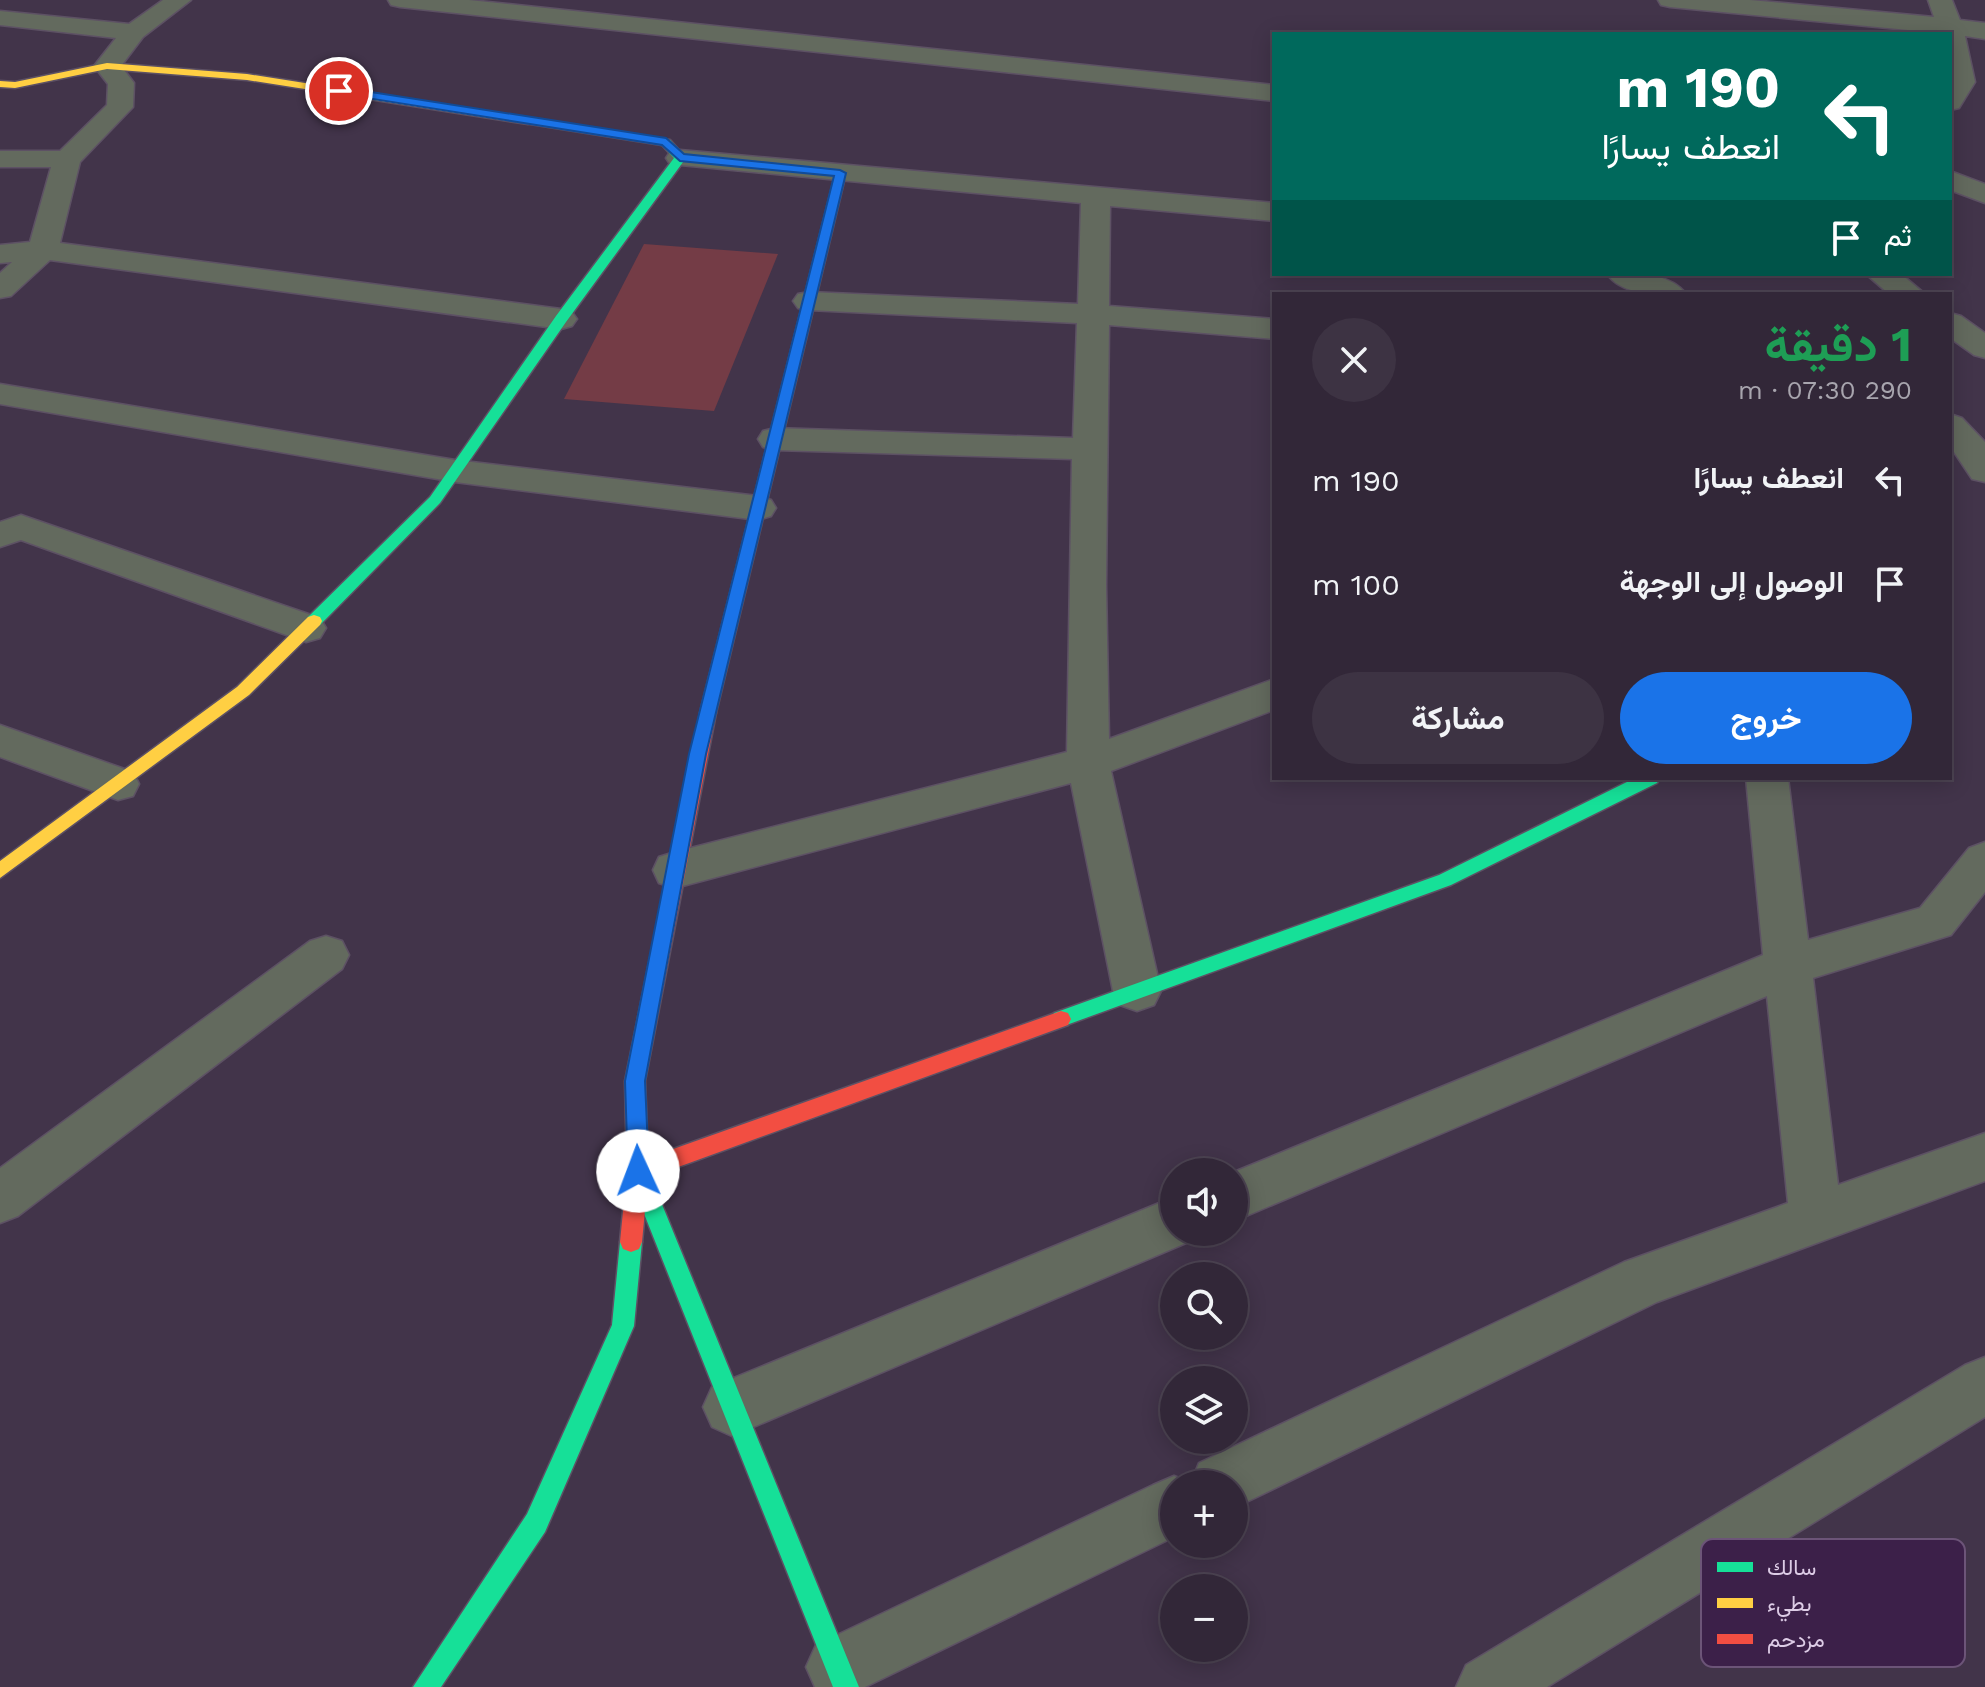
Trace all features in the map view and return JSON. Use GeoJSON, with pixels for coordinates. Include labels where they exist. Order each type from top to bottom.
{"type":"FeatureCollection","features":[{"type":"Feature","properties":{"kind":"street"},"geometry":{"type":"LineString","coordinates":[[107,66],[134,32],[179,0]]}},
{"type":"Feature","properties":{"kind":"street"},"geometry":{"type":"LineString","coordinates":[[400,0],[1272,93]]}},
{"type":"Feature","properties":{"kind":"street"},"geometry":{"type":"LineString","coordinates":[[1670,0],[1985,31]]}},
{"type":"Feature","properties":{"kind":"street"},"geometry":{"type":"LineString","coordinates":[[1940,0],[1951,32]]}},
{"type":"Feature","properties":{"kind":"street"},"geometry":{"type":"LineString","coordinates":[[0,18],[134,32]]}},
{"type":"Feature","properties":{"kind":"street"},"geometry":{"type":"LineString","coordinates":[[1952,35],[1962,82],[1952,99]]}},
{"type":"Feature","properties":{"kind":"street"},"geometry":{"type":"LineString","coordinates":[[0,289],[43,250],[67,159],[120,107],[121,83],[107,66]]}},
{"type":"Feature","properties":{"kind":"street"},"geometry":{"type":"LineString","coordinates":[[0,84],[15,85],[107,66],[247,77],[666,142],[680,158],[1272,212]]}},
{"type":"Feature","properties":{"kind":"street"},"geometry":{"type":"LineString","coordinates":[[0,871],[243,691],[435,500],[561,319],[680,158]]}},
{"type":"Feature","properties":{"kind":"street"},"geometry":{"type":"LineString","coordinates":[[0,159],[67,159]]}},
{"type":"Feature","properties":{"kind":"street"},"geometry":{"type":"LineString","coordinates":[[426,1687],[536,1523],[623,1326],[638,1171],[635,1081],[698,754],[840,173]]}},
{"type":"Feature","properties":{"kind":"street"},"geometry":{"type":"LineString","coordinates":[[1952,181],[1985,194]]}},
{"type":"Feature","properties":{"kind":"street"},"geometry":{"type":"LineString","coordinates":[[1096,197],[1087,586],[1088,763],[1137,991]]}},
{"type":"Feature","properties":{"kind":"street"},"geometry":{"type":"LineString","coordinates":[[0,254],[43,250],[561,319]]}},
{"type":"Feature","properties":{"kind":"street"},"geometry":{"type":"LineString","coordinates":[[1627,276],[1665,292]]}},
{"type":"Feature","properties":{"kind":"street"},"geometry":{"type":"LineString","coordinates":[[1884,276],[1906,292]]}},
{"type":"Feature","properties":{"kind":"street"},"geometry":{"type":"LineString","coordinates":[[809,301],[1094,314],[1272,329]]}},
{"type":"Feature","properties":{"kind":"street"},"geometry":{"type":"LineString","coordinates":[[1952,324],[1985,348]]}},
{"type":"Feature","properties":{"kind":"street"},"geometry":{"type":"LineString","coordinates":[[0,394],[455,471],[758,508]]}},
{"type":"Feature","properties":{"kind":"street"},"geometry":{"type":"LineString","coordinates":[[1952,427],[1975,452],[1985,471]]}},
{"type":"Feature","properties":{"kind":"street"},"geometry":{"type":"LineString","coordinates":[[775,439],[1090,449]]}},
{"type":"Feature","properties":{"kind":"street"},"geometry":{"type":"LineString","coordinates":[[0,535],[21,527],[306,628]]}},
{"type":"Feature","properties":{"kind":"street"},"geometry":{"type":"LineString","coordinates":[[675,870],[1088,763],[1272,695]]}},
{"type":"Feature","properties":{"kind":"street"},"geometry":{"type":"LineString","coordinates":[[0,741],[118,784]]}},
{"type":"Feature","properties":{"kind":"street"},"geometry":{"type":"LineString","coordinates":[[638,1171],[1445,880],[1647,780]]}},
{"type":"Feature","properties":{"kind":"street"},"geometry":{"type":"LineString","coordinates":[[1767,780],[1816,1218]]}},
{"type":"Feature","properties":{"kind":"street"},"geometry":{"type":"LineString","coordinates":[[1248,1191],[1788,966],[1935,922],[1985,860]]}},
{"type":"Feature","properties":{"kind":"street"},"geometry":{"type":"LineString","coordinates":[[0,1199],[326,955]]}},
{"type":"Feature","properties":{"kind":"street"},"geometry":{"type":"LineString","coordinates":[[1248,1471],[1643,1281],[1985,1157]]}},
{"type":"Feature","properties":{"kind":"street"},"geometry":{"type":"LineString","coordinates":[[638,1171],[842,1677],[1160,1513]]}},
{"type":"Feature","properties":{"kind":"street"},"geometry":{"type":"LineString","coordinates":[[732,1407],[1160,1228]]}},
{"type":"Feature","properties":{"kind":"street"},"geometry":{"type":"LineString","coordinates":[[1732,1539],[1985,1385]]}},
{"type":"Feature","properties":{"kind":"street"},"geometry":{"type":"LineString","coordinates":[[1488,1687],[1701,1558]]}},
{"type":"Feature","properties":{"kind":"shaded area"},"geometry":{"type":"Polygon","coordinates":[[[644,244],[778,254],[714,411],[564,399],[644,244]]]}},
{"type":"Feature","properties":{"kind":"traffic: fast"},"geometry":{"type":"LineString","coordinates":[[314,621],[435,500],[561,319],[680,158],[666,142],[528,121]]}},
{"type":"Feature","properties":{"kind":"traffic: fast"},"geometry":{"type":"LineString","coordinates":[[708,713],[840,173]]}},
{"type":"Feature","properties":{"kind":"traffic: fast"},"geometry":{"type":"LineString","coordinates":[[1061,1019],[1445,880],[1647,780]]}},
{"type":"Feature","properties":{"kind":"traffic: fast"},"geometry":{"type":"LineString","coordinates":[[642,1170],[638,1171],[846,1687]]}},
{"type":"Feature","properties":{"kind":"traffic: fast"},"geometry":{"type":"LineString","coordinates":[[426,1687],[536,1523],[623,1326],[631,1242]]}},
{"type":"Feature","properties":{"kind":"traffic: slow"},"geometry":{"type":"LineString","coordinates":[[0,84],[15,85],[107,66],[247,77],[528,121]]}},
{"type":"Feature","properties":{"kind":"traffic: slow"},"geometry":{"type":"LineString","coordinates":[[0,871],[243,691],[314,621]]}},
{"type":"Feature","properties":{"kind":"traffic: jam"},"geometry":{"type":"LineString","coordinates":[[631,1242],[638,1171],[635,1081],[708,713]]}},
{"type":"Feature","properties":{"kind":"traffic: jam"},"geometry":{"type":"LineString","coordinates":[[642,1170],[1061,1019]]}},
{"type":"Feature","properties":{"kind":"route"},"geometry":{"type":"LineString","coordinates":[[339,91],[666,142],[680,158],[840,173],[698,754],[635,1081],[638,1171]]}}]}
